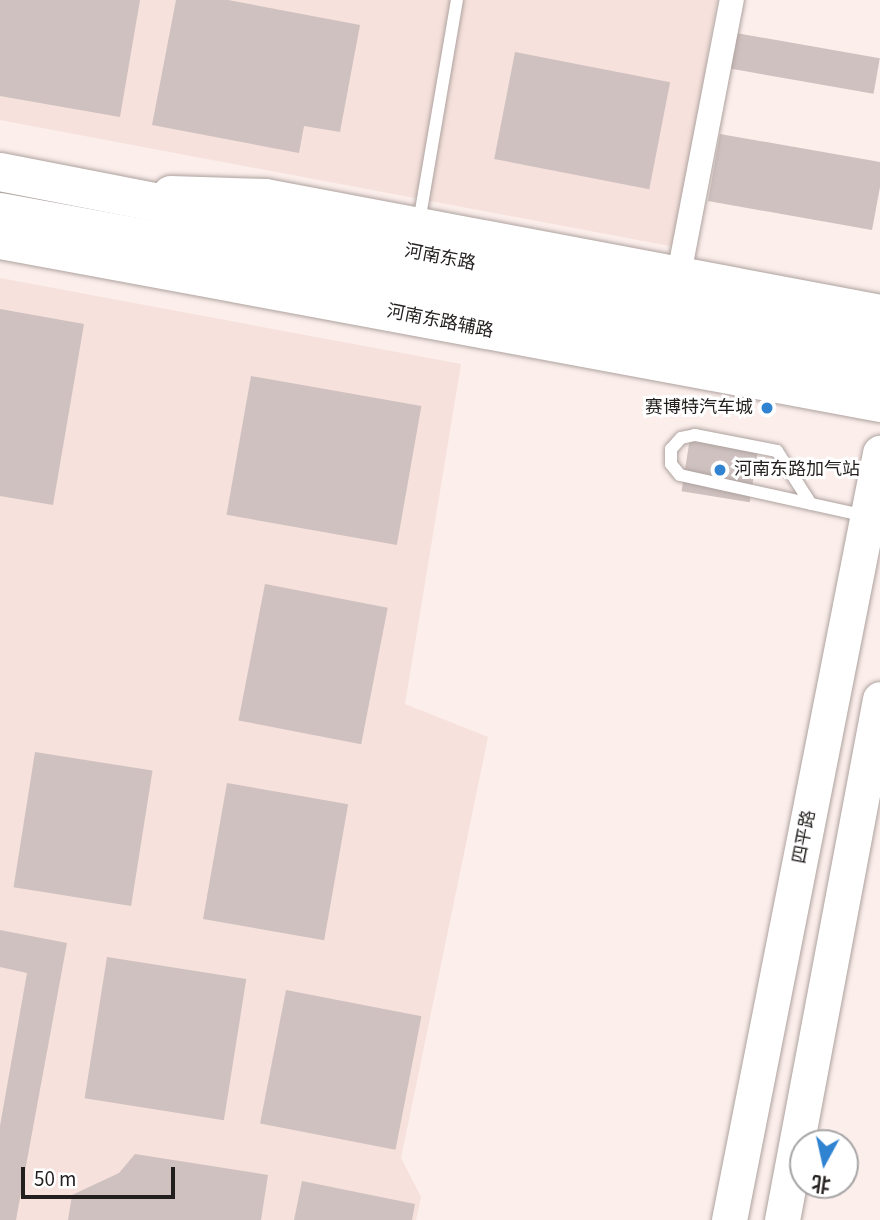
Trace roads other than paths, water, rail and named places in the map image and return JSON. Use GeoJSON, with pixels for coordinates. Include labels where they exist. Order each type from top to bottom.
{"type":"FeatureCollection","features":[{"type":"Feature","properties":{"kind":"main road","name":"河南东路"},"geometry":{"type":"LineString","coordinates":[[0,172],[103,191],[416,239],[727,314],[880,343]]}},
{"type":"Feature","properties":{"kind":"main road","name":"河南东路"},"geometry":{"type":"LineString","coordinates":[[0,212],[880,373]]}},
{"type":"Feature","properties":{"kind":"main road"},"geometry":{"type":"LineString","coordinates":[[679,274],[727,314]]}},
{"type":"Feature","properties":{"kind":"street"},"geometry":{"type":"LineString","coordinates":[[679,274],[732,0]]}},
{"type":"Feature","properties":{"kind":"street"},"geometry":{"type":"LineString","coordinates":[[416,239],[679,274],[880,312]]}},
{"type":"Feature","properties":{"kind":"street","name":"河南东路辅路"},"geometry":{"type":"LineString","coordinates":[[0,241],[880,404]]}},
{"type":"Feature","properties":{"kind":"street","name":"四平路"},"geometry":{"type":"LineString","coordinates":[[729,1220],[874,518],[880,453]]}},
{"type":"Feature","properties":{"kind":"street"},"geometry":{"type":"LineString","coordinates":[[782,1220],[880,699]]}},
{"type":"Feature","properties":{"kind":"lane"},"geometry":{"type":"LineString","coordinates":[[416,239],[457,0]]}},
{"type":"Feature","properties":{"kind":"lane"},"geometry":{"type":"LineString","coordinates":[[811,504],[777,450],[695,435],[681,438],[671,449],[671,464],[680,475],[874,518]]}},
{"type":"Feature","properties":{"kind":"place","name":"赛博特汽车城"},"geometry":{"type":"Point","coordinates":[767,408]}},
{"type":"Feature","properties":{"kind":"place","name":"河南东路加气站"},"geometry":{"type":"Point","coordinates":[720,470]}}]}
